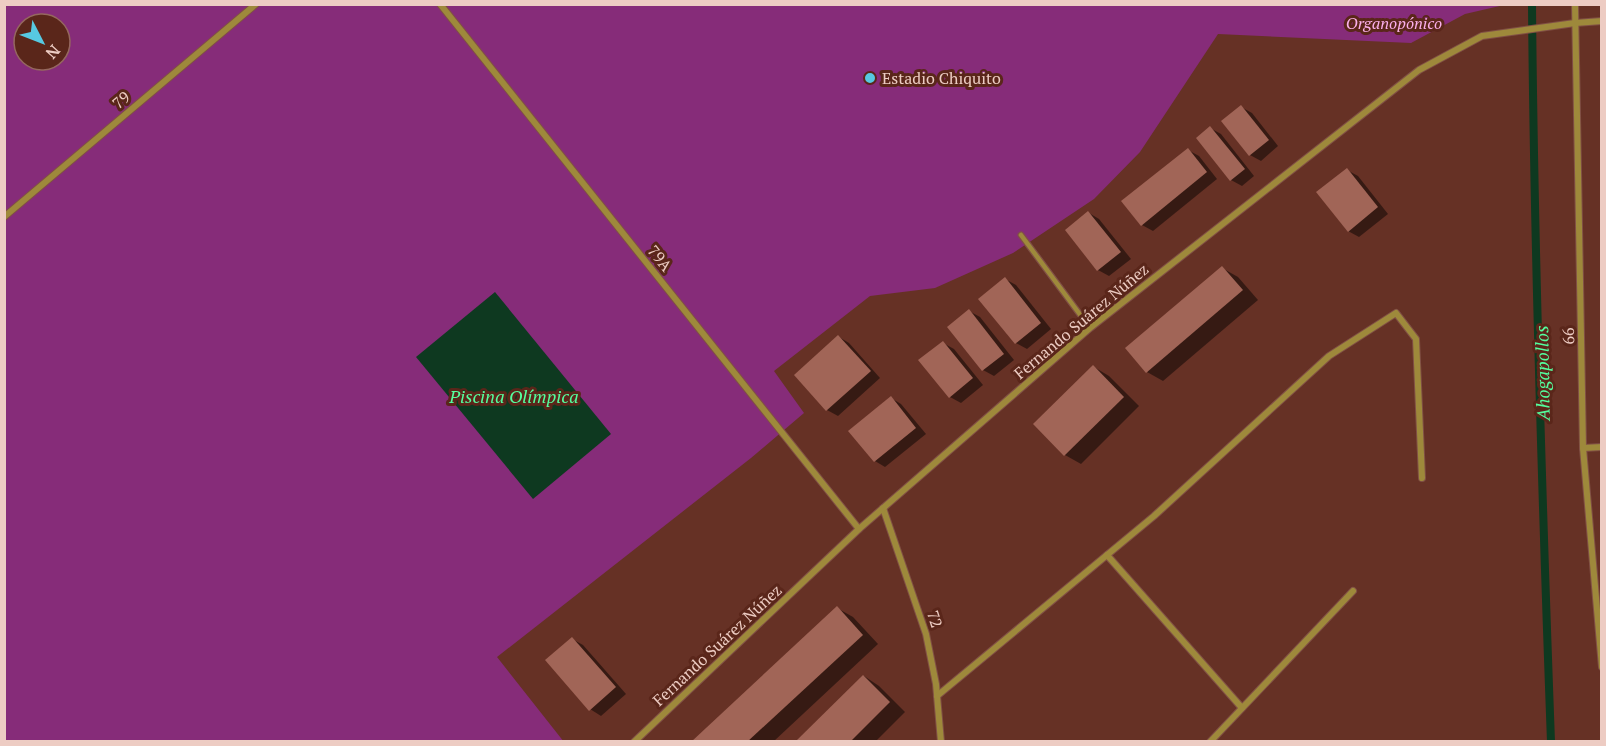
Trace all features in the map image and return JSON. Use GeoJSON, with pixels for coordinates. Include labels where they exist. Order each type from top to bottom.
{"type":"FeatureCollection","features":[{"type":"Feature","properties":{"kind":"street","name":"79"},"geometry":{"type":"LineString","coordinates":[[4,217],[256,4]]}},
{"type":"Feature","properties":{"kind":"street","name":"79A"},"geometry":{"type":"LineString","coordinates":[[440,4],[860,529]]}},
{"type":"Feature","properties":{"kind":"street","name":"66"},"geometry":{"type":"LineString","coordinates":[[1575,4],[1583,448],[1602,667]]}},
{"type":"Feature","properties":{"kind":"street","name":"Fernando Suárez Núñez"},"geometry":{"type":"LineString","coordinates":[[634,741],[860,529],[1090,328],[1419,70],[1482,36],[1602,21]]}},
{"type":"Feature","properties":{"kind":"street"},"geometry":{"type":"LineString","coordinates":[[937,696],[1154,516],[1329,356],[1396,313],[1416,339],[1422,478]]}},
{"type":"Feature","properties":{"kind":"street"},"geometry":{"type":"LineString","coordinates":[[1583,448],[1602,447]]}},
{"type":"Feature","properties":{"kind":"street","name":"72"},"geometry":{"type":"LineString","coordinates":[[884,508],[926,634],[937,696],[941,741]]}},
{"type":"Feature","properties":{"kind":"street"},"geometry":{"type":"LineString","coordinates":[[1107,555],[1242,708]]}},
{"type":"Feature","properties":{"kind":"street"},"geometry":{"type":"LineString","coordinates":[[1210,741],[1353,591]]}},
{"type":"Feature","properties":{"kind":"lane"},"geometry":{"type":"LineString","coordinates":[[1021,235],[1090,328]]}},
{"type":"Feature","properties":{"kind":"green space","name":"Organopónico"},"geometry":{"type":"Polygon","coordinates":[[[4,5],[1504,5],[1465,14],[1411,43],[1218,34],[1140,152],[1094,199],[1013,253],[935,288],[870,296],[774,371],[804,413],[751,458],[497,657],[564,742],[5,741],[4,5]]]}},
{"type":"Feature","properties":{"kind":"water","name":"Piscina Olímpica"},"geometry":{"type":"Polygon","coordinates":[[[495,292],[611,434],[533,499],[416,357],[495,292]]]}},
{"type":"Feature","properties":{"kind":"building"},"geometry":{"type":"Polygon","coordinates":[[[1241,105],[1269,140],[1249,156],[1221,121],[1241,105]]]}},
{"type":"Feature","properties":{"kind":"building"},"geometry":{"type":"Polygon","coordinates":[[[1210,126],[1245,169],[1230,181],[1196,138],[1210,126]]]}},
{"type":"Feature","properties":{"kind":"building"},"geometry":{"type":"Polygon","coordinates":[[[1188,148],[1207,172],[1141,226],[1121,201],[1188,148]]]}},
{"type":"Feature","properties":{"kind":"building"},"geometry":{"type":"Polygon","coordinates":[[[1347,168],[1378,207],[1348,232],[1316,192],[1347,168]]]}},
{"type":"Feature","properties":{"kind":"building"},"geometry":{"type":"Polygon","coordinates":[[[1088,211],[1121,252],[1097,271],[1065,230],[1088,211]]]}},
{"type":"Feature","properties":{"kind":"building"},"geometry":{"type":"Polygon","coordinates":[[[1222,266],[1243,290],[1146,373],[1125,348],[1222,266]]]}},
{"type":"Feature","properties":{"kind":"building"},"geometry":{"type":"Polygon","coordinates":[[[1005,277],[1041,323],[1015,344],[978,299],[1005,277]]]}},
{"type":"Feature","properties":{"kind":"building"},"geometry":{"type":"Polygon","coordinates":[[[969,309],[1004,354],[982,371],[947,327],[969,309]]]}},
{"type":"Feature","properties":{"kind":"building"},"geometry":{"type":"Polygon","coordinates":[[[838,335],[871,371],[826,411],[794,375],[838,335]]]}},
{"type":"Feature","properties":{"kind":"building"},"geometry":{"type":"Polygon","coordinates":[[[943,341],[973,378],[949,398],[918,360],[943,341]]]}},
{"type":"Feature","properties":{"kind":"building"},"geometry":{"type":"Polygon","coordinates":[[[1093,365],[1124,397],[1064,456],[1033,424],[1093,365]]]}},
{"type":"Feature","properties":{"kind":"building"},"geometry":{"type":"Polygon","coordinates":[[[891,396],[916,428],[874,462],[848,431],[891,396]]]}},
{"type":"Feature","properties":{"kind":"building"},"geometry":{"type":"Polygon","coordinates":[[[837,606],[863,635],[747,742],[691,742],[837,606]]]}},
{"type":"Feature","properties":{"kind":"building"},"geometry":{"type":"Polygon","coordinates":[[[572,637],[616,687],[589,711],[545,660],[572,637]]]}},
{"type":"Feature","properties":{"kind":"building"},"geometry":{"type":"Polygon","coordinates":[[[863,675],[890,702],[850,742],[795,742],[863,675]]]}},
{"type":"Feature","properties":{"kind":"waterway","name":"Ahogapollos"},"geometry":{"type":"LineString","coordinates":[[1532,4],[1539,373],[1551,742]]}},
{"type":"Feature","properties":{"kind":"place","name":"Estadio Chiquito"},"geometry":{"type":"Point","coordinates":[870,78]}}]}
